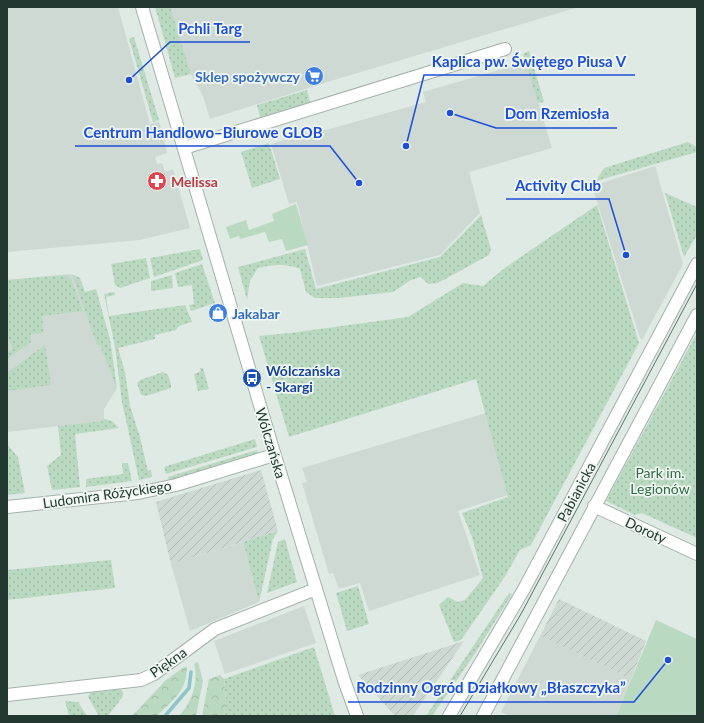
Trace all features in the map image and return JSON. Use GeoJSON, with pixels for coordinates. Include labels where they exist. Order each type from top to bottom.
{"type":"FeatureCollection","features":[{"type":"Feature","properties":{"kind":"street","name":"Wólczańska"},"geometry":{"type":"LineString","coordinates":[[142,7],[274,455],[344,680],[357,716]]}},
{"type":"Feature","properties":{"kind":"street"},"geometry":{"type":"LineString","coordinates":[[184,148],[505,49]]}},
{"type":"Feature","properties":{"kind":"street","name":"Pabianicka"},"geometry":{"type":"LineString","coordinates":[[449,716],[524,589],[697,264]]}},
{"type":"Feature","properties":{"kind":"street","name":"Pabianicka"},"geometry":{"type":"LineString","coordinates":[[483,716],[697,315]]}},
{"type":"Feature","properties":{"kind":"street","name":"Ludomira Różyckiego"},"geometry":{"type":"LineString","coordinates":[[7,507],[138,493],[176,485],[274,455]]}},
{"type":"Feature","properties":{"kind":"street","name":"Doroty"},"geometry":{"type":"LineString","coordinates":[[594,506],[697,554]]}},
{"type":"Feature","properties":{"kind":"street","name":"Piękna"},"geometry":{"type":"LineString","coordinates":[[7,695],[141,680],[149,677],[215,629],[316,589]]}},
{"type":"Feature","properties":{"kind":"street"},"geometry":{"type":"LineString","coordinates":[[353,702],[363,716]]}},
{"type":"Feature","properties":{"kind":"shaded area"},"geometry":{"type":"Polygon","coordinates":[[[7,7],[118,7],[150,124],[159,122],[164,139],[167,153],[155,157],[157,164],[162,163],[165,172],[173,169],[190,228],[140,240],[7,252],[7,7]]]}},
{"type":"Feature","properties":{"kind":"shaded area"},"geometry":{"type":"Polygon","coordinates":[[[169,7],[579,7],[334,80],[210,119],[203,96],[191,74],[169,7]]]}},
{"type":"Feature","properties":{"kind":"shaded area"},"geometry":{"type":"Polygon","coordinates":[[[526,62],[552,148],[469,172],[480,213],[440,255],[317,286],[297,202],[289,204],[271,144],[316,130],[326,130],[426,102],[423,92],[526,62]]]}},
{"type":"Feature","properties":{"kind":"shaded area"},"geometry":{"type":"Polygon","coordinates":[[[655,166],[683,264],[642,340],[640,338],[592,186],[655,166]]]}},
{"type":"Feature","properties":{"kind":"shaded area"},"geometry":{"type":"Polygon","coordinates":[[[70,274],[80,278],[117,388],[104,409],[104,421],[7,432],[7,280],[70,274]]]}},
{"type":"Feature","properties":{"kind":"shaded area"},"geometry":{"type":"Polygon","coordinates":[[[486,413],[508,495],[458,511],[480,575],[369,611],[360,583],[339,589],[333,573],[329,574],[302,483],[307,482],[302,468],[486,413]]]}},
{"type":"Feature","properties":{"kind":"shaded area"},"geometry":{"type":"Polygon","coordinates":[[[261,470],[278,531],[171,564],[156,502],[261,470]]]}},
{"type":"Feature","properties":{"kind":"shaded area"},"geometry":{"type":"Polygon","coordinates":[[[243,542],[259,602],[190,631],[171,564],[243,542]]]}},
{"type":"Feature","properties":{"kind":"shaded area"},"geometry":{"type":"Polygon","coordinates":[[[559,599],[646,641],[631,679],[540,636],[559,599]]]}},
{"type":"Feature","properties":{"kind":"shaded area"},"geometry":{"type":"Polygon","coordinates":[[[304,606],[316,643],[225,674],[214,641],[304,606]]]}},
{"type":"Feature","properties":{"kind":"shaded area"},"geometry":{"type":"Polygon","coordinates":[[[540,636],[631,679],[616,716],[509,716],[501,712],[540,636]]]}},
{"type":"Feature","properties":{"kind":"shaded area"},"geometry":{"type":"Polygon","coordinates":[[[464,641],[413,716],[395,716],[358,675],[464,641]]]}},
{"type":"Feature","properties":{"kind":"green space"},"geometry":{"type":"Polygon","coordinates":[[[155,7],[170,7],[191,74],[175,78],[155,7]]]}},
{"type":"Feature","properties":{"kind":"green space"},"geometry":{"type":"Polygon","coordinates":[[[134,37],[159,120],[153,122],[129,38],[134,37]]]}},
{"type":"Feature","properties":{"kind":"green space"},"geometry":{"type":"Polygon","coordinates":[[[529,51],[544,102],[538,103],[523,54],[529,51]]]}},
{"type":"Feature","properties":{"kind":"green space"},"geometry":{"type":"Polygon","coordinates":[[[307,90],[310,102],[260,117],[257,105],[307,90]]]}},
{"type":"Feature","properties":{"kind":"green space"},"geometry":{"type":"Polygon","coordinates":[[[688,142],[697,147],[697,152],[596,181],[604,168],[688,142]]]}},
{"type":"Feature","properties":{"kind":"green space"},"geometry":{"type":"Polygon","coordinates":[[[269,143],[280,179],[252,188],[241,152],[269,143]]]}},
{"type":"Feature","properties":{"kind":"green space"},"geometry":{"type":"Polygon","coordinates":[[[665,193],[697,207],[697,235],[684,257],[665,193]]]}},
{"type":"Feature","properties":{"kind":"green space"},"geometry":{"type":"Polygon","coordinates":[[[296,204],[308,245],[286,251],[282,239],[269,242],[265,232],[240,239],[239,236],[230,239],[226,227],[246,220],[249,230],[274,221],[272,214],[296,204]]]}},
{"type":"Feature","properties":{"kind":"green space"},"geometry":{"type":"Polygon","coordinates":[[[597,205],[639,343],[531,545],[520,550],[504,578],[461,640],[454,642],[439,605],[448,597],[458,602],[465,600],[483,578],[472,537],[462,513],[508,497],[476,379],[289,437],[259,336],[408,317],[463,283],[483,286],[506,267],[597,205]]]}},
{"type":"Feature","properties":{"kind":"green space"},"geometry":{"type":"Polygon","coordinates":[[[481,215],[491,249],[489,255],[438,283],[428,284],[421,277],[411,280],[393,292],[339,298],[315,298],[306,292],[300,269],[284,265],[274,265],[258,268],[250,281],[247,300],[238,267],[305,249],[316,289],[440,257],[481,215]]]}},
{"type":"Feature","properties":{"kind":"green space"},"geometry":{"type":"Polygon","coordinates":[[[200,249],[203,260],[154,277],[150,258],[200,249]]]}},
{"type":"Feature","properties":{"kind":"green space"},"geometry":{"type":"Polygon","coordinates":[[[146,258],[150,278],[120,288],[115,285],[111,264],[146,258]]]}},
{"type":"Feature","properties":{"kind":"green space"},"geometry":{"type":"Polygon","coordinates":[[[202,264],[215,303],[191,311],[189,305],[194,304],[192,285],[178,287],[175,273],[202,264]]]}},
{"type":"Feature","properties":{"kind":"green space"},"geometry":{"type":"Polygon","coordinates":[[[72,274],[80,278],[85,292],[96,289],[110,339],[117,388],[100,345],[97,345],[72,274]]]}},
{"type":"Feature","properties":{"kind":"green space"},"geometry":{"type":"Polygon","coordinates":[[[67,275],[69,279],[71,279],[83,311],[42,316],[44,332],[30,335],[31,342],[7,359],[7,352],[13,349],[7,335],[7,280],[67,275]]]}},
{"type":"Feature","properties":{"kind":"green space"},"geometry":{"type":"Polygon","coordinates":[[[172,275],[173,288],[151,291],[151,281],[172,275]]]}},
{"type":"Feature","properties":{"kind":"green space"},"geometry":{"type":"Polygon","coordinates":[[[114,292],[115,295],[106,297],[109,316],[185,305],[192,322],[179,326],[176,330],[155,335],[155,339],[118,348],[125,372],[130,406],[140,437],[148,471],[151,470],[152,477],[139,480],[122,402],[115,347],[104,294],[114,292]]]}},
{"type":"Feature","properties":{"kind":"green space","name":"Park im. Legionów"},"geometry":{"type":"Polygon","coordinates":[[[697,333],[697,538],[642,513],[635,515],[606,501],[697,333]]]}},
{"type":"Feature","properties":{"kind":"green space"},"geometry":{"type":"Polygon","coordinates":[[[45,345],[51,385],[7,391],[7,373],[45,345]]]}},
{"type":"Feature","properties":{"kind":"green space"},"geometry":{"type":"Polygon","coordinates":[[[200,368],[203,368],[209,389],[198,391],[194,374],[201,371],[200,368]]]}},
{"type":"Feature","properties":{"kind":"green space"},"geometry":{"type":"Polygon","coordinates":[[[163,372],[168,375],[171,388],[146,396],[141,395],[137,383],[140,380],[163,372]]]}},
{"type":"Feature","properties":{"kind":"green space"},"geometry":{"type":"Polygon","coordinates":[[[104,419],[112,421],[119,428],[75,434],[80,487],[52,490],[47,466],[61,455],[58,426],[103,421],[104,419]]]}},
{"type":"Feature","properties":{"kind":"green space"},"geometry":{"type":"Polygon","coordinates":[[[255,439],[257,447],[166,474],[164,467],[255,439]]]}},
{"type":"Feature","properties":{"kind":"green space"},"geometry":{"type":"Polygon","coordinates":[[[7,444],[18,457],[25,493],[7,495],[7,444]]]}},
{"type":"Feature","properties":{"kind":"green space"},"geometry":{"type":"Polygon","coordinates":[[[257,450],[258,456],[169,482],[168,477],[257,450]]]}},
{"type":"Feature","properties":{"kind":"green space"},"geometry":{"type":"Polygon","coordinates":[[[122,463],[128,463],[132,481],[86,487],[86,479],[123,474],[122,463]]]}},
{"type":"Feature","properties":{"kind":"green space"},"geometry":{"type":"Polygon","coordinates":[[[278,531],[273,539],[259,602],[243,542],[278,531]]]}},
{"type":"Feature","properties":{"kind":"green space"},"geometry":{"type":"Polygon","coordinates":[[[285,539],[297,582],[267,593],[278,542],[285,539]]]}},
{"type":"Feature","properties":{"kind":"green space"},"geometry":{"type":"Polygon","coordinates":[[[111,560],[115,588],[7,600],[7,570],[111,560]]]}},
{"type":"Feature","properties":{"kind":"green space"},"geometry":{"type":"Polygon","coordinates":[[[358,586],[369,624],[347,631],[336,593],[358,586]]]}},
{"type":"Feature","properties":{"kind":"green space"},"geometry":{"type":"Polygon","coordinates":[[[509,593],[512,594],[476,652],[432,716],[426,716],[509,593]]]}},
{"type":"Feature","properties":{"kind":"green space"},"geometry":{"type":"Polygon","coordinates":[[[656,620],[697,639],[697,716],[616,716],[656,620]]]}},
{"type":"Feature","properties":{"kind":"green space"},"geometry":{"type":"Polygon","coordinates":[[[314,647],[335,716],[224,716],[226,700],[224,679],[314,647]]]}},
{"type":"Feature","properties":{"kind":"green space"},"geometry":{"type":"Polygon","coordinates":[[[198,662],[203,681],[196,716],[179,716],[191,698],[196,678],[194,664],[198,662]]]}},
{"type":"Feature","properties":{"kind":"green space"},"geometry":{"type":"Polygon","coordinates":[[[184,667],[187,667],[185,683],[174,700],[157,716],[132,716],[166,680],[184,667]]]}},
{"type":"Feature","properties":{"kind":"green space"},"geometry":{"type":"Polygon","coordinates":[[[220,675],[224,679],[226,700],[224,716],[202,716],[209,679],[220,675]]]}},
{"type":"Feature","properties":{"kind":"green space"},"geometry":{"type":"Polygon","coordinates":[[[120,689],[123,692],[123,696],[108,716],[99,716],[88,697],[90,693],[120,689]]]}},
{"type":"Feature","properties":{"kind":"green space"},"geometry":{"type":"Polygon","coordinates":[[[65,701],[78,702],[87,716],[69,716],[65,701]]]}},
{"type":"Feature","properties":{"kind":"waterway"},"geometry":{"type":"LineString","coordinates":[[165,716],[189,688],[191,672]]}},
{"type":"Feature","properties":{"kind":"tram line"},"geometry":{"type":"LineString","coordinates":[[460,716],[521,614],[697,284]]}},
{"type":"Feature","properties":{"kind":"place","name":"Sklep spożywczy"},"geometry":{"type":"Point","coordinates":[314,76]}},
{"type":"Feature","properties":{"kind":"place","name":"Pchli Targ"},"geometry":{"type":"Point","coordinates":[129,80]}},
{"type":"Feature","properties":{"kind":"place","name":"Dom Rzemiosła"},"geometry":{"type":"Point","coordinates":[450,113]}},
{"type":"Feature","properties":{"kind":"place","name":"Kaplica pw. Świętego Piusa V"},"geometry":{"type":"Point","coordinates":[406,146]}},
{"type":"Feature","properties":{"kind":"place","name":"Melissa"},"geometry":{"type":"Point","coordinates":[157,181]}},
{"type":"Feature","properties":{"kind":"place","name":"Centrum Handlowo–Biurowe GLOB"},"geometry":{"type":"Point","coordinates":[359,183]}},
{"type":"Feature","properties":{"kind":"place","name":"Activity Club"},"geometry":{"type":"Point","coordinates":[626,255]}},
{"type":"Feature","properties":{"kind":"place","name":"Jakabar"},"geometry":{"type":"Point","coordinates":[218,313]}},
{"type":"Feature","properties":{"kind":"place","name":"Wólczańska - Skargi"},"geometry":{"type":"Point","coordinates":[252,378]}},
{"type":"Feature","properties":{"kind":"place","name":"Rodzinny Ogród Działkowy „Błaszczyka”"},"geometry":{"type":"Point","coordinates":[668,660]}}]}
